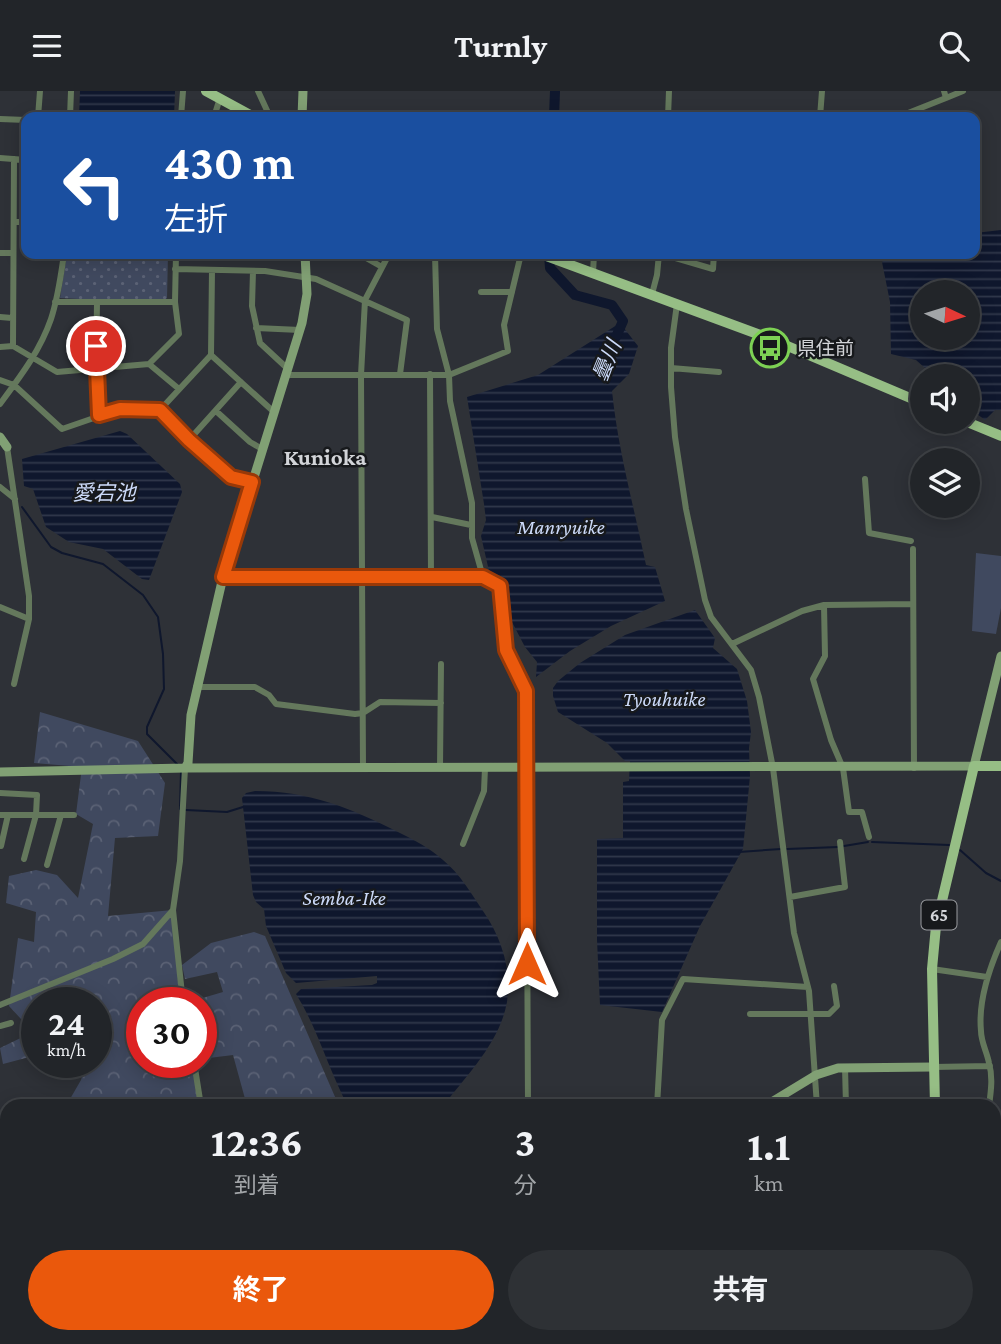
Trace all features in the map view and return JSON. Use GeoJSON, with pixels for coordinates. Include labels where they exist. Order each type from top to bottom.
{"type":"FeatureCollection","features":[{"type":"Feature","properties":{"kind":"main road"},"geometry":{"type":"LineString","coordinates":[[206,91],[245,112]]}},
{"type":"Feature","properties":{"kind":"main road"},"geometry":{"type":"LineString","coordinates":[[555,259],[677,302],[910,398]]}},
{"type":"Feature","properties":{"kind":"main road"},"geometry":{"type":"LineString","coordinates":[[980,427],[1001,436]]}},
{"type":"Feature","properties":{"kind":"main road"},"geometry":{"type":"LineString","coordinates":[[974,766],[1001,766]]}},
{"type":"Feature","properties":{"kind":"main road","name":"65"},"geometry":{"type":"LineString","coordinates":[[935,1099],[932,969],[936,926],[974,766]]}},
{"type":"Feature","properties":{"kind":"street"},"geometry":{"type":"LineString","coordinates":[[38,112],[40,91]]}},
{"type":"Feature","properties":{"kind":"street"},"geometry":{"type":"LineString","coordinates":[[70,112],[71,91]]}},
{"type":"Feature","properties":{"kind":"street"},"geometry":{"type":"LineString","coordinates":[[181,112],[183,91]]}},
{"type":"Feature","properties":{"kind":"street"},"geometry":{"type":"LineString","coordinates":[[258,91],[268,112]]}},
{"type":"Feature","properties":{"kind":"street"},"geometry":{"type":"LineString","coordinates":[[302,112],[303,91]]}},
{"type":"Feature","properties":{"kind":"street"},"geometry":{"type":"LineString","coordinates":[[668,112],[669,91]]}},
{"type":"Feature","properties":{"kind":"street"},"geometry":{"type":"LineString","coordinates":[[820,112],[822,91]]}},
{"type":"Feature","properties":{"kind":"street"},"geometry":{"type":"LineString","coordinates":[[908,112],[945,94],[962,91]]}},
{"type":"Feature","properties":{"kind":"street"},"geometry":{"type":"LineString","coordinates":[[216,112],[220,98]]}},
{"type":"Feature","properties":{"kind":"street"},"geometry":{"type":"LineString","coordinates":[[0,119],[21,120]]}},
{"type":"Feature","properties":{"kind":"street"},"geometry":{"type":"LineString","coordinates":[[0,159],[21,160]]}},
{"type":"Feature","properties":{"kind":"street"},"geometry":{"type":"LineString","coordinates":[[13,346],[14,159]]}},
{"type":"Feature","properties":{"kind":"street"},"geometry":{"type":"LineString","coordinates":[[15,222],[21,222]]}},
{"type":"Feature","properties":{"kind":"street"},"geometry":{"type":"LineString","coordinates":[[0,253],[13,253]]}},
{"type":"Feature","properties":{"kind":"street"},"geometry":{"type":"LineString","coordinates":[[0,404],[33,358],[47,328],[63,259]]}},
{"type":"Feature","properties":{"kind":"street"},"geometry":{"type":"LineString","coordinates":[[0,347],[13,346],[57,372],[149,364],[179,334],[175,302],[176,259]]}},
{"type":"Feature","properties":{"kind":"street"},"geometry":{"type":"LineString","coordinates":[[181,987],[173,910],[180,860],[191,715],[223,577],[300,330],[305,310],[305,259]]}},
{"type":"Feature","properties":{"kind":"street"},"geometry":{"type":"LineString","coordinates":[[368,259],[382,267]]}},
{"type":"Feature","properties":{"kind":"street"},"geometry":{"type":"LineString","coordinates":[[363,769],[361,375],[365,300],[388,259]]}},
{"type":"Feature","properties":{"kind":"street"},"geometry":{"type":"LineString","coordinates":[[435,259],[437,329],[449,375],[450,401],[472,503],[472,538],[483,577]]}},
{"type":"Feature","properties":{"kind":"street"},"geometry":{"type":"LineString","coordinates":[[253,271],[253,306],[260,344],[287,372],[449,375],[508,352],[504,325],[520,259]]}},
{"type":"Feature","properties":{"kind":"street"},"geometry":{"type":"LineString","coordinates":[[593,273],[594,259]]}},
{"type":"Feature","properties":{"kind":"street"},"geometry":{"type":"LineString","coordinates":[[652,294],[659,259]]}},
{"type":"Feature","properties":{"kind":"street"},"geometry":{"type":"LineString","coordinates":[[679,259],[713,268],[714,259]]}},
{"type":"Feature","properties":{"kind":"street"},"geometry":{"type":"LineString","coordinates":[[175,269],[253,271],[316,279],[365,300],[407,320],[400,374]]}},
{"type":"Feature","properties":{"kind":"street"},"geometry":{"type":"LineString","coordinates":[[160,410],[211,355],[212,270]]}},
{"type":"Feature","properties":{"kind":"street"},"geometry":{"type":"LineString","coordinates":[[481,292],[512,292]]}},
{"type":"Feature","properties":{"kind":"street"},"geometry":{"type":"LineString","coordinates":[[55,302],[175,302]]}},
{"type":"Feature","properties":{"kind":"street"},"geometry":{"type":"LineString","coordinates":[[677,302],[671,368],[675,437],[701,585],[711,617],[751,670],[773,768],[794,933],[812,1015],[817,1099]]}},
{"type":"Feature","properties":{"kind":"street"},"geometry":{"type":"LineString","coordinates":[[97,303],[96,368],[99,415]]}},
{"type":"Feature","properties":{"kind":"street"},"geometry":{"type":"LineString","coordinates":[[0,317],[12,318]]}},
{"type":"Feature","properties":{"kind":"street"},"geometry":{"type":"LineString","coordinates":[[256,328],[300,330]]}},
{"type":"Feature","properties":{"kind":"street"},"geometry":{"type":"LineString","coordinates":[[211,355],[274,412]]}},
{"type":"Feature","properties":{"kind":"street"},"geometry":{"type":"LineString","coordinates":[[149,364],[179,389]]}},
{"type":"Feature","properties":{"kind":"street"},"geometry":{"type":"LineString","coordinates":[[671,368],[719,372]]}},
{"type":"Feature","properties":{"kind":"street"},"geometry":{"type":"LineString","coordinates":[[430,374],[431,577]]}},
{"type":"Feature","properties":{"kind":"street"},"geometry":{"type":"LineString","coordinates":[[0,380],[14,385],[62,429],[120,409],[160,410],[231,477],[252,482]]}},
{"type":"Feature","properties":{"kind":"street"},"geometry":{"type":"LineString","coordinates":[[189,440],[241,382]]}},
{"type":"Feature","properties":{"kind":"street"},"geometry":{"type":"LineString","coordinates":[[216,411],[250,442],[262,449]]}},
{"type":"Feature","properties":{"kind":"street"},"geometry":{"type":"LineString","coordinates":[[0,437],[7,447],[29,596],[29,619],[14,684]]}},
{"type":"Feature","properties":{"kind":"street"},"geometry":{"type":"LineString","coordinates":[[865,479],[869,533],[911,541]]}},
{"type":"Feature","properties":{"kind":"street"},"geometry":{"type":"LineString","coordinates":[[0,487],[15,499]]}},
{"type":"Feature","properties":{"kind":"street"},"geometry":{"type":"LineString","coordinates":[[432,517],[471,524]]}},
{"type":"Feature","properties":{"kind":"street"},"geometry":{"type":"LineString","coordinates":[[913,549],[914,768]]}},
{"type":"Feature","properties":{"kind":"street"},"geometry":{"type":"LineString","coordinates":[[223,577],[483,577],[500,586],[506,650],[526,691],[528,1099]]}},
{"type":"Feature","properties":{"kind":"street"},"geometry":{"type":"LineString","coordinates":[[732,644],[802,611],[824,605],[914,604]]}},
{"type":"Feature","properties":{"kind":"street"},"geometry":{"type":"LineString","coordinates":[[824,605],[825,656],[813,679],[831,740],[843,768],[849,812],[862,812],[869,837]]}},
{"type":"Feature","properties":{"kind":"street"},"geometry":{"type":"LineString","coordinates":[[0,607],[29,619]]}},
{"type":"Feature","properties":{"kind":"street"},"geometry":{"type":"LineString","coordinates":[[0,772],[185,768],[974,766],[1001,656]]}},
{"type":"Feature","properties":{"kind":"street"},"geometry":{"type":"LineString","coordinates":[[440,768],[441,664]]}},
{"type":"Feature","properties":{"kind":"street"},"geometry":{"type":"LineString","coordinates":[[196,687],[255,687],[269,695],[276,704],[355,714],[363,713],[380,702],[441,703]]}},
{"type":"Feature","properties":{"kind":"street"},"geometry":{"type":"LineString","coordinates":[[463,844],[484,791],[485,768]]}},
{"type":"Feature","properties":{"kind":"street"},"geometry":{"type":"LineString","coordinates":[[0,793],[37,795],[36,815],[24,859]]}},
{"type":"Feature","properties":{"kind":"street"},"geometry":{"type":"LineString","coordinates":[[1,846],[4,815],[74,815]]}},
{"type":"Feature","properties":{"kind":"street"},"geometry":{"type":"LineString","coordinates":[[47,865],[61,815]]}},
{"type":"Feature","properties":{"kind":"street"},"geometry":{"type":"LineString","coordinates":[[790,898],[845,887],[840,842]]}},
{"type":"Feature","properties":{"kind":"street"},"geometry":{"type":"LineString","coordinates":[[0,1005],[143,944],[173,910]]}},
{"type":"Feature","properties":{"kind":"street"},"geometry":{"type":"LineString","coordinates":[[990,1099],[992,1083],[981,1034],[981,1015],[987,977],[1001,942]]}},
{"type":"Feature","properties":{"kind":"street"},"geometry":{"type":"LineString","coordinates":[[932,969],[987,977]]}},
{"type":"Feature","properties":{"kind":"street"},"geometry":{"type":"LineString","coordinates":[[657,1099],[662,1020],[683,979],[808,987]]}},
{"type":"Feature","properties":{"kind":"street"},"geometry":{"type":"LineString","coordinates":[[750,1014],[829,1014],[835,1010],[838,998],[834,986]]}},
{"type":"Feature","properties":{"kind":"street"},"geometry":{"type":"LineString","coordinates":[[0,1026],[11,1023]]}},
{"type":"Feature","properties":{"kind":"street"},"geometry":{"type":"LineString","coordinates":[[777,1099],[816,1075],[845,1067],[990,1066]]}},
{"type":"Feature","properties":{"kind":"street"},"geometry":{"type":"LineString","coordinates":[[845,1067],[846,1099]]}},
{"type":"Feature","properties":{"kind":"street"},"geometry":{"type":"LineString","coordinates":[[197,1078],[200,1099]]}},
{"type":"Feature","properties":{"kind":"green space"},"geometry":{"type":"Polygon","coordinates":[[[66,259],[168,259],[167,298],[161,303],[60,298],[66,259]]]}},
{"type":"Feature","properties":{"kind":"green space"},"geometry":{"type":"Polygon","coordinates":[[[976,553],[1001,556],[1001,608],[996,634],[972,631],[976,553]]]}},
{"type":"Feature","properties":{"kind":"green space"},"geometry":{"type":"Polygon","coordinates":[[[40,712],[138,741],[165,783],[158,836],[115,838],[108,916],[173,910],[182,987],[126,987],[126,1078],[197,1078],[201,1099],[70,1099],[82,1078],[112,1078],[112,987],[21,987],[21,1019],[9,1006],[18,938],[34,942],[36,912],[6,903],[9,876],[36,870],[57,875],[78,898],[93,824],[76,814],[82,767],[34,763],[40,712]]]}},
{"type":"Feature","properties":{"kind":"green space"},"geometry":{"type":"Polygon","coordinates":[[[254,932],[265,936],[336,1099],[245,1099],[233,1055],[217,1057],[217,994],[223,992],[217,972],[185,979],[182,965],[211,943],[254,932]]]}},
{"type":"Feature","properties":{"kind":"green space"},"geometry":{"type":"Polygon","coordinates":[[[21,1038],[21,1059],[3,1064],[0,1048],[21,1038]]]}},
{"type":"Feature","properties":{"kind":"water"},"geometry":{"type":"Polygon","coordinates":[[[80,91],[175,91],[174,112],[79,112],[80,91]]]}},
{"type":"Feature","properties":{"kind":"water"},"geometry":{"type":"Polygon","coordinates":[[[1001,230],[1001,410],[995,410],[985,420],[980,416],[980,364],[920,364],[916,360],[891,354],[890,302],[882,262],[886,259],[980,259],[980,232],[1001,230]]]}},
{"type":"Feature","properties":{"kind":"water","name":"Manryuike"},"geometry":{"type":"Polygon","coordinates":[[[620,323],[638,346],[629,374],[612,391],[618,435],[646,565],[655,567],[665,601],[611,626],[570,651],[536,677],[537,662],[525,647],[512,622],[507,582],[489,571],[481,536],[486,520],[467,397],[538,375],[620,323]]]}},
{"type":"Feature","properties":{"kind":"water","name":"愛宕池"},"geometry":{"type":"Polygon","coordinates":[[[120,431],[127,434],[180,484],[182,492],[149,580],[142,579],[103,549],[69,542],[46,527],[33,489],[24,486],[22,459],[120,431]]]}},
{"type":"Feature","properties":{"kind":"water","name":"Tyouhuike"},"geometry":{"type":"Polygon","coordinates":[[[695,610],[715,638],[713,648],[737,669],[747,701],[751,732],[750,776],[743,849],[700,926],[662,1012],[600,1005],[597,839],[623,838],[623,782],[629,781],[630,761],[625,761],[607,743],[558,712],[553,688],[580,663],[625,635],[695,610]]]}},
{"type":"Feature","properties":{"kind":"water","name":"Semba-Ike"},"geometry":{"type":"Polygon","coordinates":[[[255,791],[294,794],[363,815],[427,848],[455,871],[470,891],[489,921],[504,954],[508,978],[507,1002],[490,1044],[449,1099],[345,1099],[311,1021],[296,994],[301,989],[372,985],[377,983],[377,976],[296,983],[286,973],[266,926],[264,909],[253,895],[242,798],[246,793],[255,791]]]}},
{"type":"Feature","properties":{"kind":"waterway","name":"曇川"},"geometry":{"type":"LineString","coordinates":[[554,112],[555,91]]}},
{"type":"Feature","properties":{"kind":"waterway","name":"曇川"},"geometry":{"type":"LineString","coordinates":[[549,259],[550,268],[575,295],[612,305],[623,321],[616,337]]}},
{"type":"Feature","properties":{"kind":"waterway"},"geometry":{"type":"LineString","coordinates":[[22,507],[51,547],[62,553],[103,564],[143,595],[158,617],[164,689],[147,727],[147,734],[177,764]]}},
{"type":"Feature","properties":{"kind":"waterway"},"geometry":{"type":"LineString","coordinates":[[180,809],[181,772]]}},
{"type":"Feature","properties":{"kind":"waterway"},"geometry":{"type":"LineString","coordinates":[[186,810],[227,812],[243,807]]}},
{"type":"Feature","properties":{"kind":"waterway"},"geometry":{"type":"LineString","coordinates":[[844,846],[868,842]]}},
{"type":"Feature","properties":{"kind":"waterway"},"geometry":{"type":"LineString","coordinates":[[872,842],[949,845]]}},
{"type":"Feature","properties":{"kind":"waterway"},"geometry":{"type":"LineString","coordinates":[[787,849],[838,847]]}},
{"type":"Feature","properties":{"kind":"waterway"},"geometry":{"type":"LineString","coordinates":[[739,852],[781,849]]}},
{"type":"Feature","properties":{"kind":"waterway"},"geometry":{"type":"LineString","coordinates":[[960,850],[986,873],[1001,881]]}},
{"type":"Feature","properties":{"kind":"place","name":"県住前"},"geometry":{"type":"Point","coordinates":[770,348]}},
{"type":"Feature","properties":{"kind":"district","name":"Kunioka"},"geometry":{"type":"Point","coordinates":[325,457]}},
{"type":"Feature","properties":{"kind":"route"},"geometry":{"type":"LineString","coordinates":[[96,346],[99,415],[120,409],[160,410],[231,477],[252,482],[223,577],[483,577],[500,586],[506,650],[526,691],[527,964]]}}]}
